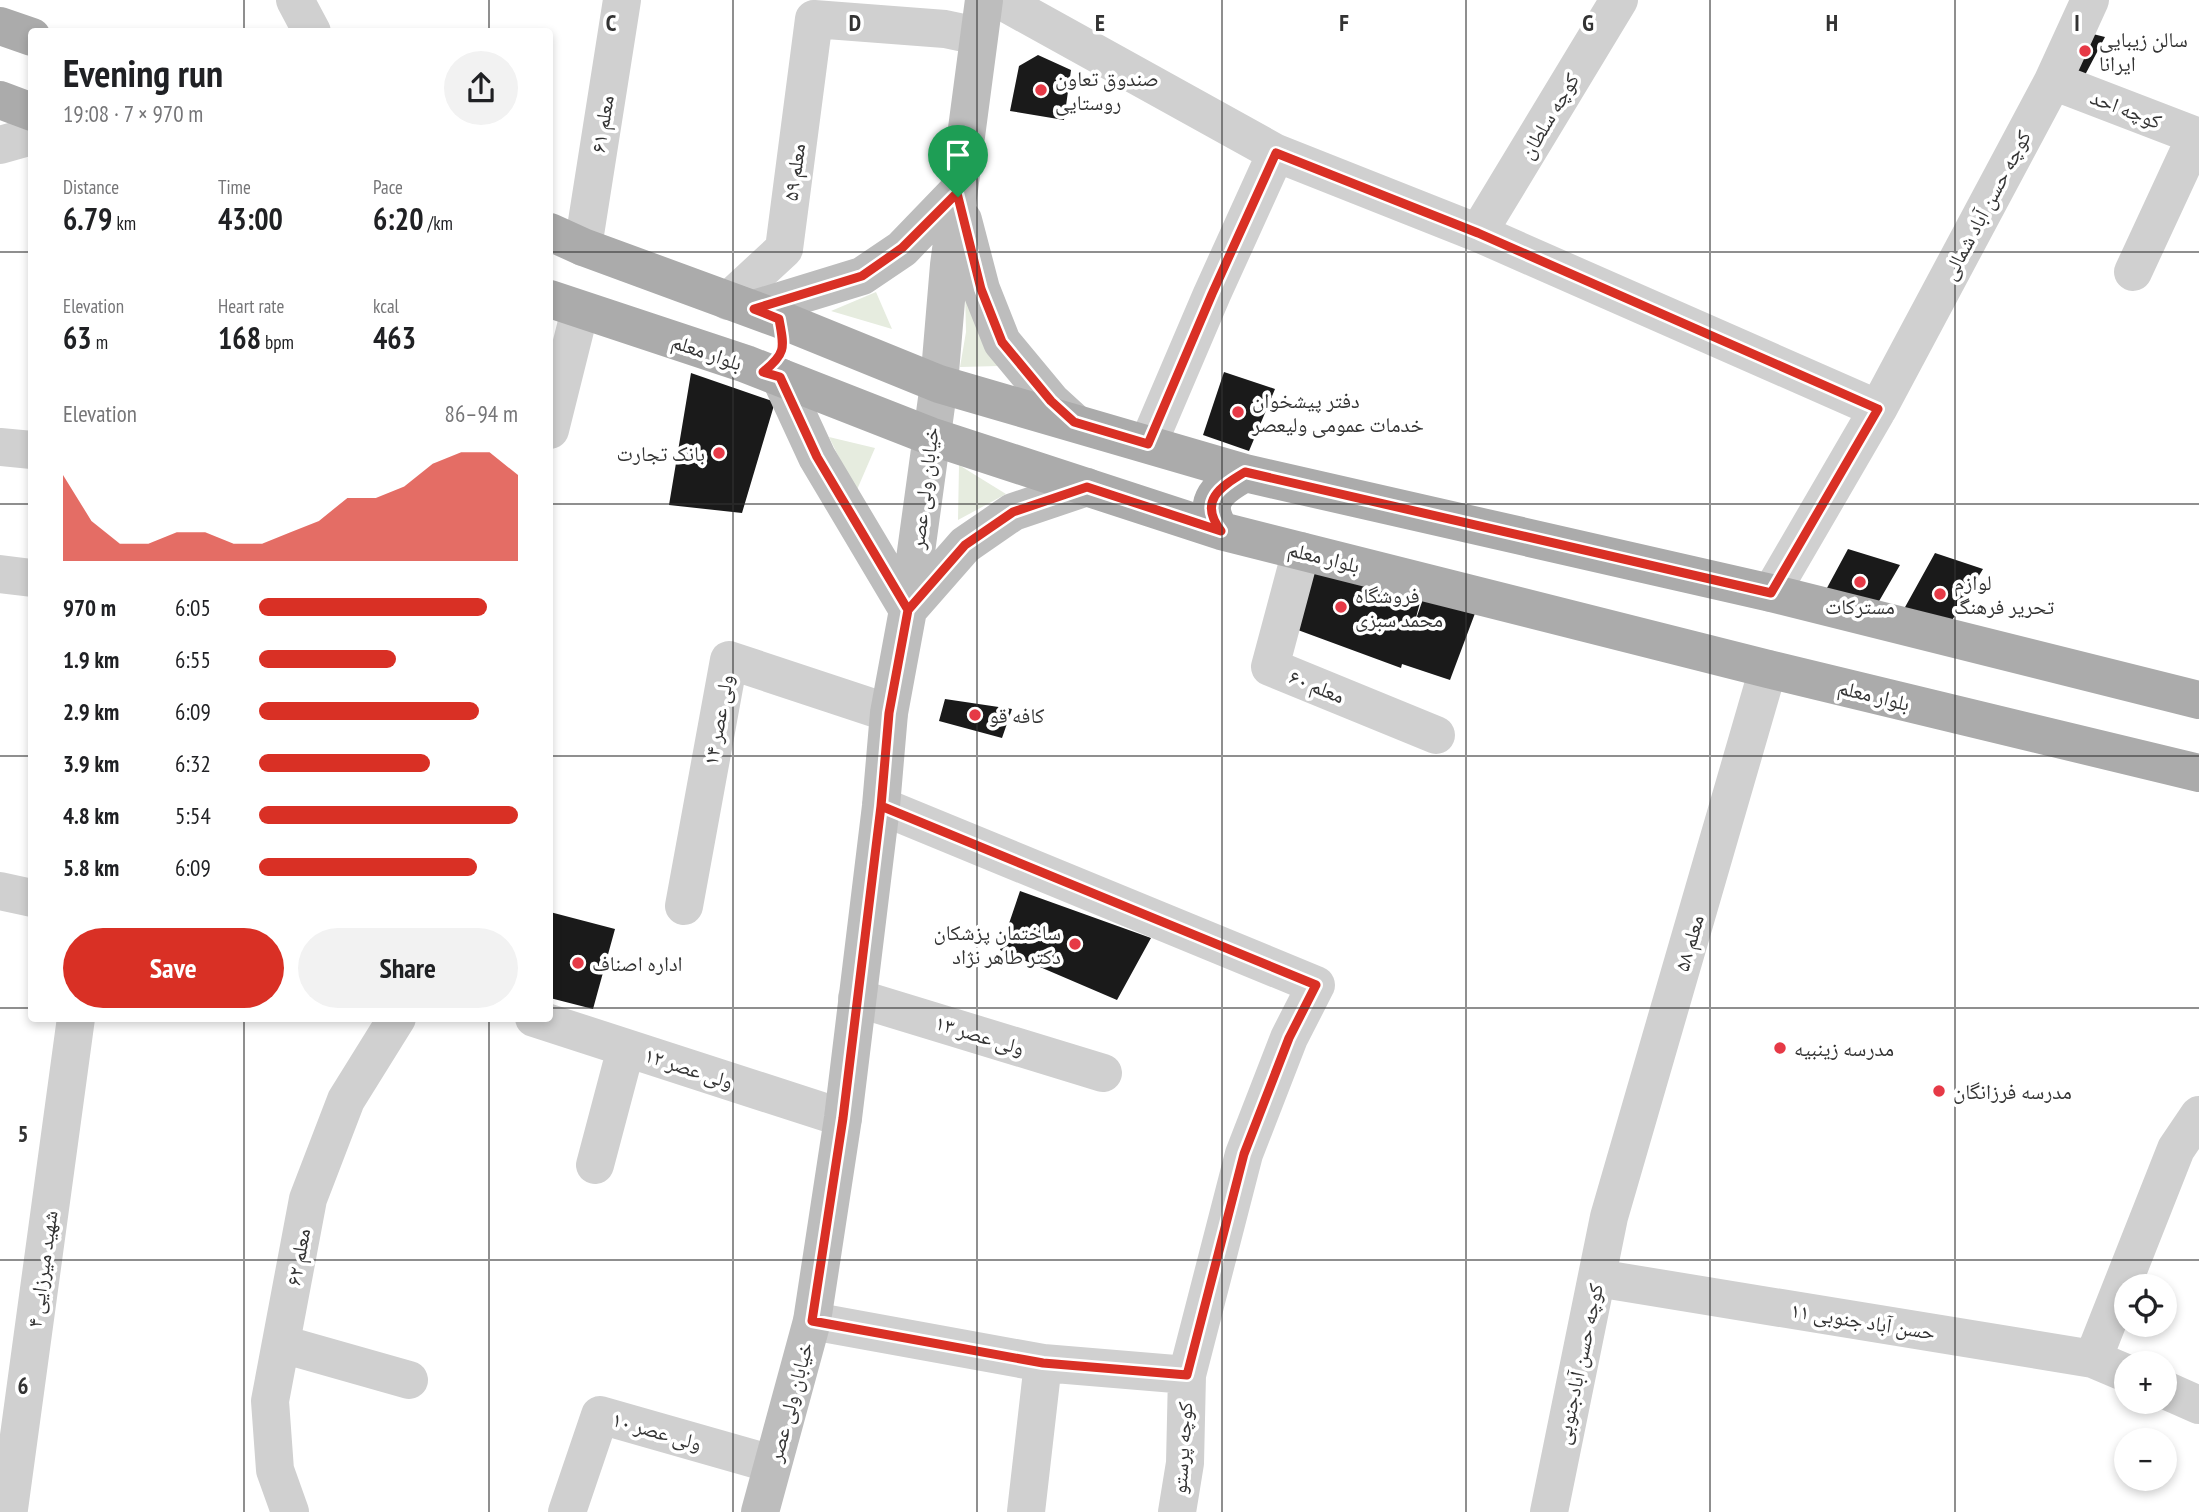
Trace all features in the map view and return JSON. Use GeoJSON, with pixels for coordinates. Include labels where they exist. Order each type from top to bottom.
{"type":"FeatureCollection","features":[{"type":"Feature","properties":{"kind":"main road","name":"خیابان ولی عصر"},"geometry":{"type":"LineString","coordinates":[[760,1512],[812,1321],[843,1118],[881,806],[889,713],[908,610],[939,384],[958,197],[981,18]]}},
{"type":"Feature","properties":{"kind":"main road"},"geometry":{"type":"LineString","coordinates":[[0,26],[28,36]]}},
{"type":"Feature","properties":{"kind":"main road"},"geometry":{"type":"LineString","coordinates":[[0,100],[28,110]]}},
{"type":"Feature","properties":{"kind":"main road"},"geometry":{"type":"LineString","coordinates":[[754,310],[862,276],[902,248],[957,193],[981,289],[1002,342],[1051,401],[1074,422]]}},
{"type":"Feature","properties":{"kind":"main road"},"geometry":{"type":"LineString","coordinates":[[566,239],[939,384],[1245,472],[1771,593],[2199,700]]}},
{"type":"Feature","properties":{"kind":"main road","name":"بلوار معلم"},"geometry":{"type":"LineString","coordinates":[[565,304],[771,375],[930,436],[1221,531],[1768,669],[2199,773]]}},
{"type":"Feature","properties":{"kind":"main road"},"geometry":{"type":"LineString","coordinates":[[754,310],[784,347],[771,375],[908,610],[965,545],[1013,512],[1087,487]]}},
{"type":"Feature","properties":{"kind":"main road"},"geometry":{"type":"LineString","coordinates":[[1221,531],[1213,520],[1211,508],[1214,495],[1245,472]]}},
{"type":"Feature","properties":{"kind":"street"},"geometry":{"type":"LineString","coordinates":[[295,0],[310,28]]}},
{"type":"Feature","properties":{"kind":"street","name":"معلم ۶۱"},"geometry":{"type":"LineString","coordinates":[[566,239],[621,0]]}},
{"type":"Feature","properties":{"kind":"street"},"geometry":{"type":"LineString","coordinates":[[1000,0],[1276,153],[1478,233],[1878,409]]}},
{"type":"Feature","properties":{"kind":"street","name":"کوچه سلطان"},"geometry":{"type":"LineString","coordinates":[[1478,233],[1619,0]]}},
{"type":"Feature","properties":{"kind":"street","name":"کوچه حسن آباد شمالی"},"geometry":{"type":"LineString","coordinates":[[1771,593],[1878,409],[2053,81],[2090,0]]}},
{"type":"Feature","properties":{"kind":"street","name":"معلم ۵۹"},"geometry":{"type":"LineString","coordinates":[[754,310],[784,248],[814,19],[945,29],[981,18]]}},
{"type":"Feature","properties":{"kind":"street","name":"کوچه احد"},"geometry":{"type":"LineString","coordinates":[[2053,81],[2197,136]]}},
{"type":"Feature","properties":{"kind":"street"},"geometry":{"type":"LineString","coordinates":[[2133,272],[2197,136]]}},
{"type":"Feature","properties":{"kind":"street"},"geometry":{"type":"LineString","coordinates":[[0,145],[28,137]]}},
{"type":"Feature","properties":{"kind":"street"},"geometry":{"type":"LineString","coordinates":[[1148,444],[1276,153]]}},
{"type":"Feature","properties":{"kind":"street"},"geometry":{"type":"LineString","coordinates":[[553,405],[565,304]]}},
{"type":"Feature","properties":{"kind":"street"},"geometry":{"type":"LineString","coordinates":[[0,447],[28,450]]}},
{"type":"Feature","properties":{"kind":"street","name":"معلم ۶۰"},"geometry":{"type":"LineString","coordinates":[[1301,551],[1270,667],[1436,735]]}},
{"type":"Feature","properties":{"kind":"street"},"geometry":{"type":"LineString","coordinates":[[0,574],[28,578]]}},
{"type":"Feature","properties":{"kind":"street","name":"ولی عصر ۱۴"},"geometry":{"type":"LineString","coordinates":[[684,906],[729,660],[889,713]]}},
{"type":"Feature","properties":{"kind":"street","name":"معلم ۵۸"},"geometry":{"type":"LineString","coordinates":[[1609,1217],[1768,669]]}},
{"type":"Feature","properties":{"kind":"street","name":"کوچه پرستو"},"geometry":{"type":"LineString","coordinates":[[881,806],[1316,985],[1289,1038],[1244,1154],[1187,1375],[1185,1463],[1177,1512]]}},
{"type":"Feature","properties":{"kind":"street"},"geometry":{"type":"LineString","coordinates":[[0,891],[28,897]]}},
{"type":"Feature","properties":{"kind":"street","name":"ولی عصر ۱۳"},"geometry":{"type":"LineString","coordinates":[[858,998],[1103,1073]]}},
{"type":"Feature","properties":{"kind":"street","name":"شهید میرزایی ۴"},"geometry":{"type":"LineString","coordinates":[[0,1509],[9,1510],[75,1022]]}},
{"type":"Feature","properties":{"kind":"street","name":"معلم ۶۲"},"geometry":{"type":"LineString","coordinates":[[290,1512],[275,1470],[270,1401],[308,1199],[346,1100],[395,1022]]}},
{"type":"Feature","properties":{"kind":"street","name":"ولی عصر ۱۲"},"geometry":{"type":"LineString","coordinates":[[546,1022],[843,1118]]}},
{"type":"Feature","properties":{"kind":"street"},"geometry":{"type":"LineString","coordinates":[[596,1165],[626,1048]]}},
{"type":"Feature","properties":{"kind":"street"},"geometry":{"type":"LineString","coordinates":[[2109,1366],[2176,1149],[2199,1115]]}},
{"type":"Feature","properties":{"kind":"street","name":"کوچه حسن آبادجنوبی"},"geometry":{"type":"LineString","coordinates":[[1549,1512],[1609,1217]]}},
{"type":"Feature","properties":{"kind":"street","name":"حسن آباد جنوبی ۱۱"},"geometry":{"type":"LineString","coordinates":[[1597,1278],[2109,1366]]}},
{"type":"Feature","properties":{"kind":"street"},"geometry":{"type":"LineString","coordinates":[[812,1321],[1043,1363],[1187,1375]]}},
{"type":"Feature","properties":{"kind":"street"},"geometry":{"type":"LineString","coordinates":[[282,1344],[409,1380]]}},
{"type":"Feature","properties":{"kind":"street"},"geometry":{"type":"LineString","coordinates":[[1026,1512],[1043,1363]]}},
{"type":"Feature","properties":{"kind":"street"},"geometry":{"type":"LineString","coordinates":[[2177,1395],[2199,1405]]}},
{"type":"Feature","properties":{"kind":"street","name":"ولی عصر ۱۰"},"geometry":{"type":"LineString","coordinates":[[567,1512],[600,1415],[772,1464]]}},
{"type":"Feature","properties":{"kind":"shaded area"},"geometry":{"type":"Polygon","coordinates":[[[965,290],[999,366],[960,367],[966,332],[965,290]]]}},
{"type":"Feature","properties":{"kind":"shaded area"},"geometry":{"type":"Polygon","coordinates":[[[876,292],[892,329],[831,311],[876,292]]]}},
{"type":"Feature","properties":{"kind":"shaded area"},"geometry":{"type":"Polygon","coordinates":[[[829,437],[875,448],[856,492],[829,437]]]}},
{"type":"Feature","properties":{"kind":"shaded area"},"geometry":{"type":"Polygon","coordinates":[[[959,465],[1006,494],[958,520],[959,465]]]}},
{"type":"Feature","properties":{"kind":"building","name":"سالن زیبایی ایرانا"},"geometry":{"type":"Polygon","coordinates":[[[2081,31],[2105,37],[2085,75],[2066,66],[2081,31]]]}},
{"type":"Feature","properties":{"kind":"building","name":"صندوق تعاون روستایی"},"geometry":{"type":"Polygon","coordinates":[[[1038,55],[1071,70],[1064,120],[1010,111],[1019,66],[1038,55]]]}},
{"type":"Feature","properties":{"kind":"building","name":"دفتر پیشخوان خدمات عمومی ولیعصر"},"geometry":{"type":"Polygon","coordinates":[[[1224,372],[1275,389],[1249,451],[1203,435],[1224,372]]]}},
{"type":"Feature","properties":{"kind":"building","name":"بانک تجارت"},"geometry":{"type":"Polygon","coordinates":[[[691,373],[775,402],[742,513],[669,505],[691,373]]]}},
{"type":"Feature","properties":{"kind":"building","name":"مسترکات"},"geometry":{"type":"Polygon","coordinates":[[[1848,549],[1900,565],[1871,615],[1821,599],[1848,549]]]}},
{"type":"Feature","properties":{"kind":"building","name":"لوازم تحریر فرهنگ"},"geometry":{"type":"Polygon","coordinates":[[[1935,553],[1983,569],[1945,632],[1899,618],[1935,553]]]}},
{"type":"Feature","properties":{"kind":"building"},"geometry":{"type":"Polygon","coordinates":[[[1317,571],[1422,595],[1414,625],[1424,596],[1477,608],[1450,680],[1402,664],[1401,668],[1287,626],[1299,586],[1317,571]]]}},
{"type":"Feature","properties":{"kind":"building","name":"کافه قو"},"geometry":{"type":"Polygon","coordinates":[[[945,699],[1012,709],[1002,738],[939,721],[945,699]]]}},
{"type":"Feature","properties":{"kind":"building","name":"ساختمان پزشکان دکتر طاهر نژاد"},"geometry":{"type":"Polygon","coordinates":[[[1020,891],[1151,938],[1117,1000],[1000,950],[1020,891]]]}},
{"type":"Feature","properties":{"kind":"building","name":"اداره اصناف"},"geometry":{"type":"Polygon","coordinates":[[[553,913],[615,929],[593,1009],[553,999],[553,913]]]}},
{"type":"Feature","properties":{"kind":"place","name":"سالن زیبایی ایرانا"},"geometry":{"type":"Point","coordinates":[2085,51]}},
{"type":"Feature","properties":{"kind":"place","name":"صندوق تعاون روستایی"},"geometry":{"type":"Point","coordinates":[1041,90]}},
{"type":"Feature","properties":{"kind":"place","name":"دفتر پیشخوان خدمات عمومی ولیعصر"},"geometry":{"type":"Point","coordinates":[1238,412]}},
{"type":"Feature","properties":{"kind":"place","name":"بانک تجارت"},"geometry":{"type":"Point","coordinates":[719,453]}},
{"type":"Feature","properties":{"kind":"place","name":"مسترکات"},"geometry":{"type":"Point","coordinates":[1860,582]}},
{"type":"Feature","properties":{"kind":"place","name":"لوازم تحریر فرهنگ"},"geometry":{"type":"Point","coordinates":[1940,594]}},
{"type":"Feature","properties":{"kind":"place","name":"فروشگاه محمد سبزی"},"geometry":{"type":"Point","coordinates":[1341,607]}},
{"type":"Feature","properties":{"kind":"place","name":"کافه قو"},"geometry":{"type":"Point","coordinates":[975,715]}},
{"type":"Feature","properties":{"kind":"place","name":"ساختمان پزشکان دکتر طاهر نژاد"},"geometry":{"type":"Point","coordinates":[1075,944]}},
{"type":"Feature","properties":{"kind":"place","name":"اداره اصناف"},"geometry":{"type":"Point","coordinates":[578,963]}},
{"type":"Feature","properties":{"kind":"place","name":"مدرسه زینبیه"},"geometry":{"type":"Point","coordinates":[1780,1048]}},
{"type":"Feature","properties":{"kind":"place","name":"مدرسه فرزانگان"},"geometry":{"type":"Point","coordinates":[1939,1091]}},
{"type":"Feature","properties":{"kind":"route"},"geometry":{"type":"LineString","coordinates":[[958,197],[957,193],[902,248],[862,276],[754,309],[779,319],[784,347],[779,360],[763,372],[780,377],[817,457],[908,610],[889,713],[881,806],[1316,985],[1289,1038],[1244,1154],[1187,1375],[1043,1363],[812,1321],[843,1118],[881,806],[889,713],[908,610],[965,545],[1013,512],[1087,487],[1221,531],[1213,520],[1211,508],[1214,495],[1245,472],[1771,593],[1878,409],[1478,233],[1276,153],[1148,444],[1074,422],[1051,401],[1002,342],[981,289],[958,197]]}}]}
